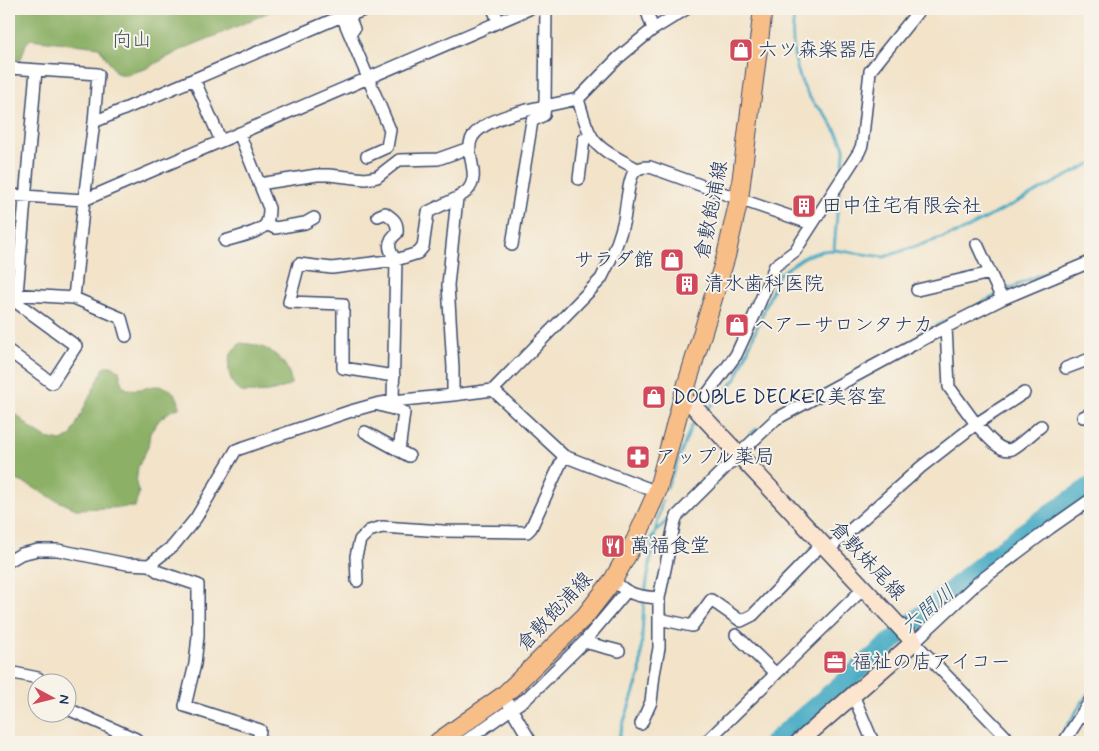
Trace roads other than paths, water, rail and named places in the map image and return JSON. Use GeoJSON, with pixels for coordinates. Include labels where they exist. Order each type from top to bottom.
{"type":"FeatureCollection","features":[{"type":"Feature","properties":{"kind":"main road","name":"倉敷飽浦線"},"geometry":{"type":"LineString","coordinates":[[438,742],[465,736],[508,702],[585,616],[619,586],[635,540],[695,409],[739,199],[763,9]]}},
{"type":"Feature","properties":{"kind":"main road","name":"倉敷妹尾線"},"geometry":{"type":"LineString","coordinates":[[695,409],[908,636]]}},
{"type":"Feature","properties":{"kind":"main road"},"geometry":{"type":"LineString","coordinates":[[799,742],[853,695],[908,636]]}},
{"type":"Feature","properties":{"kind":"street"},"geometry":{"type":"LineString","coordinates":[[366,9],[349,16],[390,130],[387,147],[367,156]]}},
{"type":"Feature","properties":{"kind":"street"},"geometry":{"type":"LineString","coordinates":[[493,9],[499,22]]}},
{"type":"Feature","properties":{"kind":"street"},"geometry":{"type":"LineString","coordinates":[[9,195],[84,200],[529,9]]}},
{"type":"Feature","properties":{"kind":"street"},"geometry":{"type":"LineString","coordinates":[[512,245],[532,121],[544,115],[546,9]]}},
{"type":"Feature","properties":{"kind":"street"},"geometry":{"type":"LineString","coordinates":[[646,9],[653,29]]}},
{"type":"Feature","properties":{"kind":"street"},"geometry":{"type":"LineString","coordinates":[[394,376],[343,368],[343,304],[289,302],[299,264],[332,268],[396,260],[418,252],[423,246],[428,212],[467,191],[474,172],[469,148],[472,136],[482,126],[501,118],[545,105],[578,99],[618,58],[653,29],[686,9]]}},
{"type":"Feature","properties":{"kind":"street"},"geometry":{"type":"LineString","coordinates":[[695,409],[736,355],[775,266],[794,251],[859,152],[862,145],[870,71],[920,9]]}},
{"type":"Feature","properties":{"kind":"street"},"geometry":{"type":"LineString","coordinates":[[94,122],[342,16],[371,77]]}},
{"type":"Feature","properties":{"kind":"street"},"geometry":{"type":"LineString","coordinates":[[9,68],[98,74],[74,298]]}},
{"type":"Feature","properties":{"kind":"street"},"geometry":{"type":"LineString","coordinates":[[11,295],[25,196],[36,70]]}},
{"type":"Feature","properties":{"kind":"street"},"geometry":{"type":"LineString","coordinates":[[194,79],[221,141]]}},
{"type":"Feature","properties":{"kind":"street"},"geometry":{"type":"LineString","coordinates":[[578,99],[592,138],[605,150],[637,169]]}},
{"type":"Feature","properties":{"kind":"street"},"geometry":{"type":"LineString","coordinates":[[225,241],[260,230],[266,224],[268,217],[269,208],[239,133]]}},
{"type":"Feature","properties":{"kind":"street"},"geometry":{"type":"LineString","coordinates":[[579,179],[584,139],[591,135]]}},
{"type":"Feature","properties":{"kind":"street"},"geometry":{"type":"LineString","coordinates":[[259,184],[317,175],[365,179],[377,177],[399,160],[438,159],[469,148]]}},
{"type":"Feature","properties":{"kind":"street"},"geometry":{"type":"LineString","coordinates":[[149,565],[173,546],[196,518],[236,450],[376,404],[493,390],[601,279],[612,257],[623,222],[631,176],[637,169],[650,167],[812,224]]}},
{"type":"Feature","properties":{"kind":"street"},"geometry":{"type":"LineString","coordinates":[[453,396],[448,285],[457,198]]}},
{"type":"Feature","properties":{"kind":"street"},"geometry":{"type":"LineString","coordinates":[[378,216],[384,213],[394,219],[397,227],[397,233],[390,240],[391,253],[396,260],[393,401]]}},
{"type":"Feature","properties":{"kind":"street"},"geometry":{"type":"LineString","coordinates":[[266,224],[275,228],[314,218]]}},
{"type":"Feature","properties":{"kind":"street"},"geometry":{"type":"LineString","coordinates":[[977,244],[1000,295]]}},
{"type":"Feature","properties":{"kind":"street"},"geometry":{"type":"LineString","coordinates":[[641,724],[650,702],[659,648],[657,598],[675,521],[678,516],[776,419],[946,327],[1000,295],[1090,262]]}},
{"type":"Feature","properties":{"kind":"street"},"geometry":{"type":"LineString","coordinates":[[917,290],[990,273]]}},
{"type":"Feature","properties":{"kind":"street"},"geometry":{"type":"LineString","coordinates":[[11,295],[74,298],[121,318],[126,336]]}},
{"type":"Feature","properties":{"kind":"street"},"geometry":{"type":"LineString","coordinates":[[9,351],[52,383],[76,346],[11,295]]}},
{"type":"Feature","properties":{"kind":"street"},"geometry":{"type":"LineString","coordinates":[[946,327],[949,387],[976,424],[997,446],[1011,449],[1041,426]]}},
{"type":"Feature","properties":{"kind":"street"},"geometry":{"type":"LineString","coordinates":[[1066,368],[1090,359]]}},
{"type":"Feature","properties":{"kind":"street"},"geometry":{"type":"LineString","coordinates":[[493,390],[564,456],[656,492]]}},
{"type":"Feature","properties":{"kind":"street"},"geometry":{"type":"LineString","coordinates":[[659,619],[692,626],[711,600],[741,620],[753,615],[825,547],[922,467],[976,424],[1024,392]]}},
{"type":"Feature","properties":{"kind":"street"},"geometry":{"type":"LineString","coordinates":[[365,432],[404,454],[404,412],[376,404]]}},
{"type":"Feature","properties":{"kind":"street"},"geometry":{"type":"LineString","coordinates":[[357,581],[356,556],[360,540],[369,531],[382,527],[443,531],[527,532],[532,528],[564,456]]}},
{"type":"Feature","properties":{"kind":"street"},"geometry":{"type":"LineString","coordinates":[[1011,742],[908,636],[1050,528],[1090,500]]}},
{"type":"Feature","properties":{"kind":"street"},"geometry":{"type":"LineString","coordinates":[[9,561],[20,554],[38,550],[58,550],[126,564],[149,565],[159,572],[198,585],[198,636],[185,706],[260,730],[258,742]]}},
{"type":"Feature","properties":{"kind":"street"},"geometry":{"type":"LineString","coordinates":[[530,742],[508,702],[527,698],[584,642],[619,586],[641,597],[657,598]]}},
{"type":"Feature","properties":{"kind":"street"},"geometry":{"type":"LineString","coordinates":[[706,742],[864,588]]}},
{"type":"Feature","properties":{"kind":"street"},"geometry":{"type":"LineString","coordinates":[[736,635],[776,674]]}},
{"type":"Feature","properties":{"kind":"street"},"geometry":{"type":"LineString","coordinates":[[584,642],[619,652]]}},
{"type":"Feature","properties":{"kind":"street"},"geometry":{"type":"LineString","coordinates":[[9,672],[28,676]]}},
{"type":"Feature","properties":{"kind":"street"},"geometry":{"type":"LineString","coordinates":[[853,695],[873,742]]}},
{"type":"Feature","properties":{"kind":"street"},"geometry":{"type":"LineString","coordinates":[[1064,742],[1090,701]]}},
{"type":"Feature","properties":{"kind":"street"},"geometry":{"type":"LineString","coordinates":[[78,713],[136,739]]}},
{"type":"Feature","properties":{"kind":"waterway"},"geometry":{"type":"LineString","coordinates":[[795,9],[793,44],[797,68],[813,103],[824,112],[843,145],[842,171]]}},
{"type":"Feature","properties":{"kind":"waterway"},"geometry":{"type":"LineString","coordinates":[[706,411],[736,379],[779,274],[806,256],[822,251],[834,250],[884,257],[962,231],[1090,164]]}},
{"type":"Feature","properties":{"kind":"waterway"},"geometry":{"type":"LineString","coordinates":[[834,250],[839,190]]}},
{"type":"Feature","properties":{"kind":"waterway"},"geometry":{"type":"LineString","coordinates":[[1003,292],[1034,277],[1076,262]]}},
{"type":"Feature","properties":{"kind":"waterway"},"geometry":{"type":"LineString","coordinates":[[936,326],[997,295]]}},
{"type":"Feature","properties":{"kind":"waterway"},"geometry":{"type":"LineString","coordinates":[[667,488],[692,425],[698,419]]}},
{"type":"Feature","properties":{"kind":"waterway"},"geometry":{"type":"LineString","coordinates":[[751,434],[757,429]]}},
{"type":"Feature","properties":{"kind":"waterway"},"geometry":{"type":"LineString","coordinates":[[701,484],[728,455]]}},
{"type":"Feature","properties":{"kind":"waterway","name":"六間川"},"geometry":{"type":"LineString","coordinates":[[774,742],[968,576],[1023,533],[1090,487]]}},
{"type":"Feature","properties":{"kind":"waterway"},"geometry":{"type":"LineString","coordinates":[[645,593],[662,501]]}},
{"type":"Feature","properties":{"kind":"waterway"},"geometry":{"type":"LineString","coordinates":[[629,568],[655,533],[672,515]]}},
{"type":"Feature","properties":{"kind":"waterway"},"geometry":{"type":"LineString","coordinates":[[617,742],[640,674],[644,599]]}},
{"type":"Feature","properties":{"kind":"waterway"},"geometry":{"type":"LineString","coordinates":[[1057,742],[1090,690]]}},
{"type":"Feature","properties":{"kind":"waterway"},"geometry":{"type":"LineString","coordinates":[[454,742],[500,710]]}},
{"type":"Feature","properties":{"kind":"place","name":"六ツ森楽器店"},"geometry":{"type":"Point","coordinates":[741,50]}},
{"type":"Feature","properties":{"kind":"place","name":"田中住宅有限会社"},"geometry":{"type":"Point","coordinates":[804,206]}},
{"type":"Feature","properties":{"kind":"place","name":"サラダ館"},"geometry":{"type":"Point","coordinates":[672,260]}},
{"type":"Feature","properties":{"kind":"place","name":"清水歯科医院"},"geometry":{"type":"Point","coordinates":[687,284]}},
{"type":"Feature","properties":{"kind":"place","name":"ヘアーサロンタナカ"},"geometry":{"type":"Point","coordinates":[737,325]}},
{"type":"Feature","properties":{"kind":"place","name":"DOUBLE DECKER美容室"},"geometry":{"type":"Point","coordinates":[654,397]}},
{"type":"Feature","properties":{"kind":"place","name":"アップル薬局"},"geometry":{"type":"Point","coordinates":[638,457]}},
{"type":"Feature","properties":{"kind":"place","name":"萬福食堂"},"geometry":{"type":"Point","coordinates":[613,546]}},
{"type":"Feature","properties":{"kind":"place","name":"福祉の店アイコー"},"geometry":{"type":"Point","coordinates":[835,662]}},
{"type":"Feature","properties":{"kind":"park label","name":"向山"},"geometry":{"type":"Point","coordinates":[132,40]}}]}
